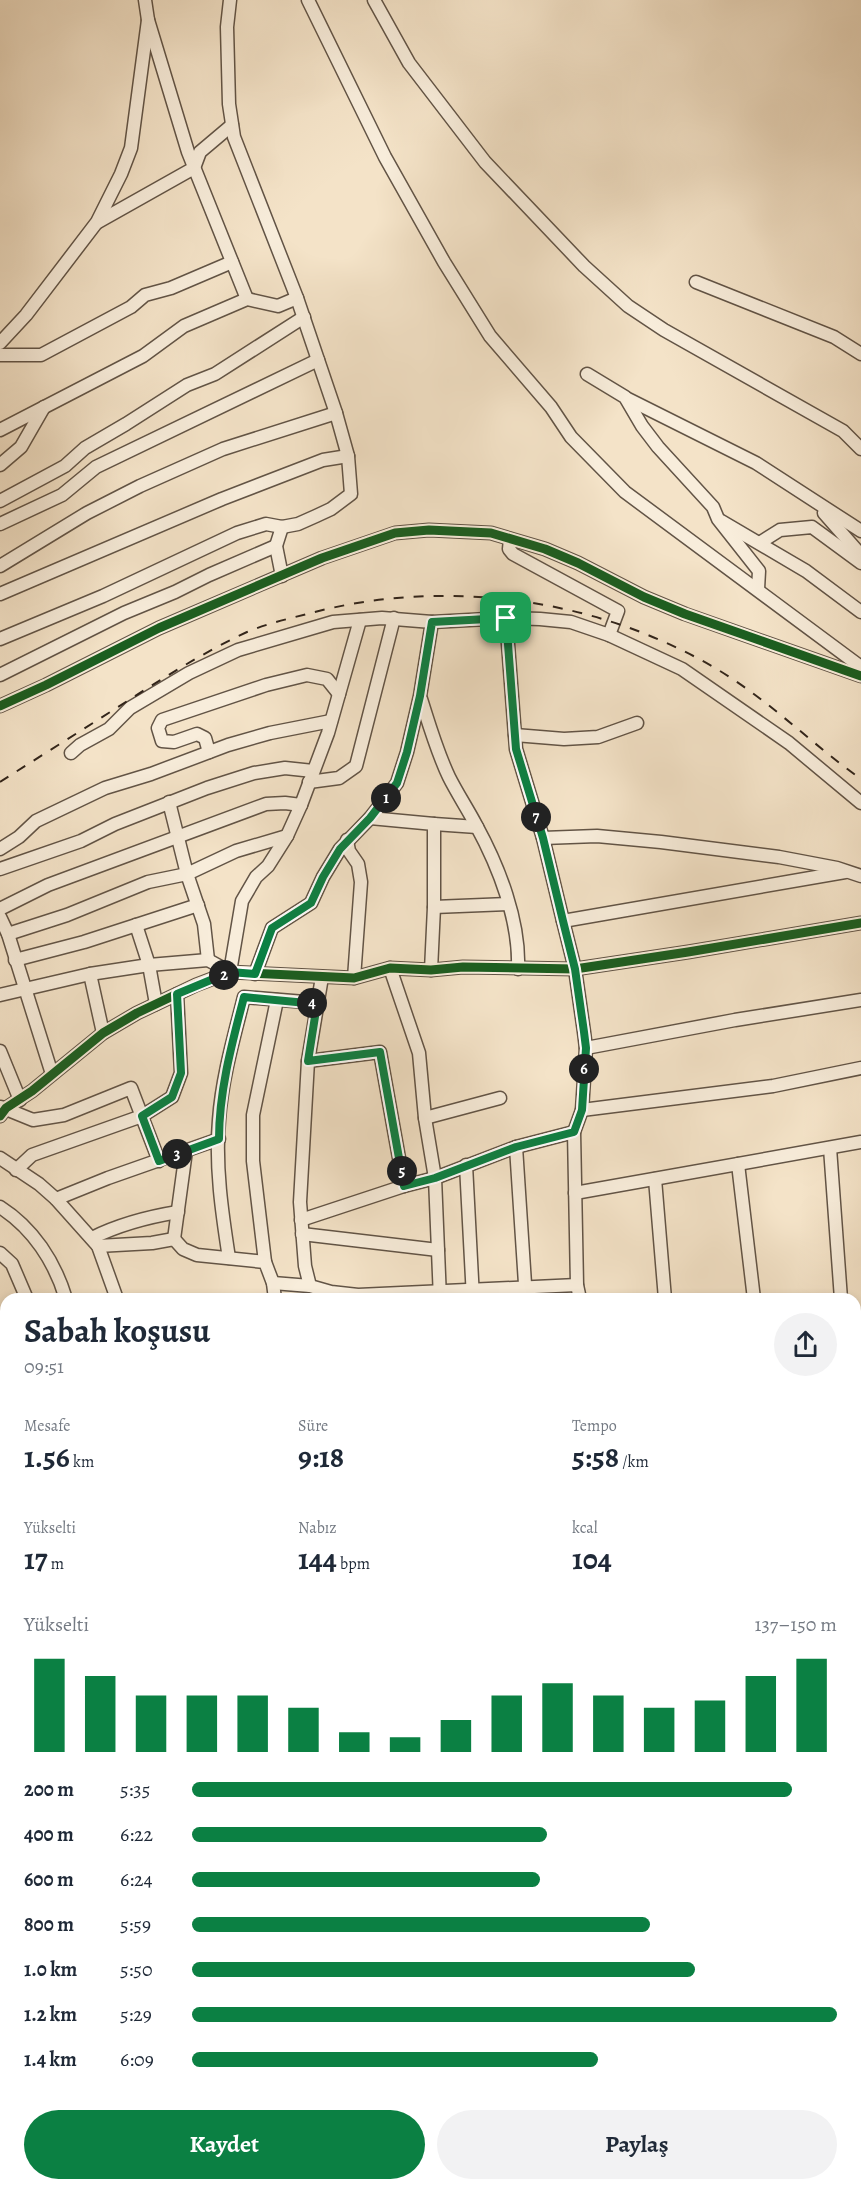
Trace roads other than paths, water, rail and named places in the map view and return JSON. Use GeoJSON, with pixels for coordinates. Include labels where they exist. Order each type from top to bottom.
{"type":"FeatureCollection","features":[{"type":"Feature","properties":{"kind":"street"},"geometry":{"type":"LineString","coordinates":[[145,0],[148,20],[194,168],[247,299]]}},
{"type":"Feature","properties":{"kind":"street"},"geometry":{"type":"LineString","coordinates":[[0,639],[103,596],[237,533],[266,524],[282,527],[298,524],[331,509],[351,494],[348,456],[336,413],[297,298],[234,137],[229,104],[227,27],[230,0]]}},
{"type":"Feature","properties":{"kind":"street"},"geometry":{"type":"LineString","coordinates":[[308,0],[385,157],[444,262],[490,336],[551,407],[571,437],[625,492],[861,667]]}},
{"type":"Feature","properties":{"kind":"street"},"geometry":{"type":"LineString","coordinates":[[374,0],[409,63],[485,162],[584,266],[628,306],[664,330],[861,443]]}},
{"type":"Feature","properties":{"kind":"street"},"geometry":{"type":"LineString","coordinates":[[0,344],[26,315],[97,222],[131,148],[148,20]]}},
{"type":"Feature","properties":{"kind":"street"},"geometry":{"type":"LineString","coordinates":[[97,222],[194,168],[201,152],[232,124]]}},
{"type":"Feature","properties":{"kind":"street"},"geometry":{"type":"LineString","coordinates":[[0,355],[41,355],[132,307],[145,295],[171,288],[232,262]]}},
{"type":"Feature","properties":{"kind":"street"},"geometry":{"type":"LineString","coordinates":[[696,282],[834,337],[861,354]]}},
{"type":"Feature","properties":{"kind":"street"},"geometry":{"type":"LineString","coordinates":[[0,430],[143,356],[184,326],[247,299],[278,306],[297,298]]}},
{"type":"Feature","properties":{"kind":"street"},"geometry":{"type":"LineString","coordinates":[[0,501],[65,466],[85,448],[187,385],[215,374],[304,317]]}},
{"type":"Feature","properties":{"kind":"street"},"geometry":{"type":"LineString","coordinates":[[0,524],[62,495],[96,467],[318,360]]}},
{"type":"Feature","properties":{"kind":"street"},"geometry":{"type":"LineString","coordinates":[[587,374],[625,398],[756,463],[861,531]]}},
{"type":"Feature","properties":{"kind":"street"},"geometry":{"type":"LineString","coordinates":[[625,398],[658,447],[713,507],[718,519],[759,571],[758,589]]}},
{"type":"Feature","properties":{"kind":"street"},"geometry":{"type":"LineString","coordinates":[[0,465],[21,447],[45,406]]}},
{"type":"Feature","properties":{"kind":"street"},"geometry":{"type":"LineString","coordinates":[[0,566],[87,513],[140,486],[223,449],[336,413]]}},
{"type":"Feature","properties":{"kind":"street"},"geometry":{"type":"LineString","coordinates":[[843,431],[861,448]]}},
{"type":"Feature","properties":{"kind":"street"},"geometry":{"type":"LineString","coordinates":[[0,594],[232,495],[323,460],[348,456]]}},
{"type":"Feature","properties":{"kind":"street"},"geometry":{"type":"LineString","coordinates":[[814,500],[861,555]]}},
{"type":"Feature","properties":{"kind":"street"},"geometry":{"type":"LineString","coordinates":[[718,519],[761,542],[806,571],[861,612]]}},
{"type":"Feature","properties":{"kind":"street"},"geometry":{"type":"LineString","coordinates":[[282,527],[276,546],[282,576]]}},
{"type":"Feature","properties":{"kind":"street"},"geometry":{"type":"LineString","coordinates":[[761,542],[780,530],[812,527],[861,563]]}},
{"type":"Feature","properties":{"kind":"street"},"geometry":{"type":"LineString","coordinates":[[0,706],[159,628],[322,558],[395,533],[429,530],[491,533],[545,549],[579,563],[644,597],[685,614],[861,676]]}},
{"type":"Feature","properties":{"kind":"street"},"geometry":{"type":"LineString","coordinates":[[510,539],[509,549],[513,554],[618,611],[609,635]]}},
{"type":"Feature","properties":{"kind":"street"},"geometry":{"type":"LineString","coordinates":[[0,675],[124,613],[276,546]]}},
{"type":"Feature","properties":{"kind":"street"},"geometry":{"type":"LineString","coordinates":[[71,753],[80,745],[110,729],[130,708],[189,673],[228,654],[333,622],[394,618],[432,622],[506,618],[571,622],[609,635],[682,669],[733,702],[789,743],[861,803]]}},
{"type":"Feature","properties":{"kind":"street"},"geometry":{"type":"LineString","coordinates":[[0,869],[81,841],[169,802],[254,773],[285,768],[311,777],[339,778],[356,766],[394,618]]}},
{"type":"Feature","properties":{"kind":"street"},"geometry":{"type":"LineString","coordinates":[[506,618],[516,749],[543,838],[575,969],[586,1048],[582,1110],[574,1132],[579,1293]]}},
{"type":"Feature","properties":{"kind":"street"},"geometry":{"type":"LineString","coordinates":[[230,972],[242,901],[256,877],[268,866],[287,836],[301,805],[331,721],[360,620]]}},
{"type":"Feature","properties":{"kind":"street"},"geometry":{"type":"LineString","coordinates":[[255,974],[272,928],[311,903],[323,877],[347,840],[370,818],[397,783],[420,696],[432,622]]}},
{"type":"Feature","properties":{"kind":"street"},"geometry":{"type":"LineString","coordinates":[[209,752],[205,738],[197,734],[174,742],[162,741],[158,728],[162,720],[266,685],[307,675],[327,679],[339,694]]}},
{"type":"Feature","properties":{"kind":"street"},"geometry":{"type":"LineString","coordinates":[[420,696],[448,776],[477,826],[508,904],[519,949],[518,969]]}},
{"type":"Feature","properties":{"kind":"street"},"geometry":{"type":"LineString","coordinates":[[0,849],[19,837],[36,821],[105,788],[270,733],[331,721]]}},
{"type":"Feature","properties":{"kind":"street"},"geometry":{"type":"LineString","coordinates":[[515,735],[564,739],[598,737],[637,723]]}},
{"type":"Feature","properties":{"kind":"street"},"geometry":{"type":"LineString","coordinates":[[169,802],[204,924],[208,960]]}},
{"type":"Feature","properties":{"kind":"street"},"geometry":{"type":"LineString","coordinates":[[0,909],[48,885],[266,804],[301,805]]}},
{"type":"Feature","properties":{"kind":"street"},"geometry":{"type":"LineString","coordinates":[[370,818],[477,826]]}},
{"type":"Feature","properties":{"kind":"street"},"geometry":{"type":"LineString","coordinates":[[431,970],[434,824]]}},
{"type":"Feature","properties":{"kind":"street"},"geometry":{"type":"LineString","coordinates":[[8,934],[67,915],[148,882],[188,874],[236,851],[287,836]]}},
{"type":"Feature","properties":{"kind":"street"},"geometry":{"type":"LineString","coordinates":[[543,838],[597,836],[661,842],[778,857],[837,867],[855,874]]}},
{"type":"Feature","properties":{"kind":"street"},"geometry":{"type":"LineString","coordinates":[[347,840],[350,851],[358,864],[361,882],[354,978]]}},
{"type":"Feature","properties":{"kind":"street"},"geometry":{"type":"LineString","coordinates":[[563,921],[855,874]]}},
{"type":"Feature","properties":{"kind":"street"},"geometry":{"type":"LineString","coordinates":[[434,907],[508,904]]}},
{"type":"Feature","properties":{"kind":"street"},"geometry":{"type":"LineString","coordinates":[[15,960],[84,942],[198,905]]}},
{"type":"Feature","properties":{"kind":"street"},"geometry":{"type":"LineString","coordinates":[[0,917],[8,934],[52,1074]]}},
{"type":"Feature","properties":{"kind":"street"},"geometry":{"type":"LineString","coordinates":[[0,995],[90,974],[149,965],[208,960],[230,972],[354,978],[390,968],[575,969],[861,923]]}},
{"type":"Feature","properties":{"kind":"street"},"geometry":{"type":"LineString","coordinates":[[136,925],[149,965],[156,1004]]}},
{"type":"Feature","properties":{"kind":"street"},"geometry":{"type":"LineString","coordinates":[[390,968],[419,1053],[435,1178],[440,1293]]}},
{"type":"Feature","properties":{"kind":"street"},"geometry":{"type":"LineString","coordinates":[[2,1110],[20,1100],[103,1033],[156,1004],[230,972]]}},
{"type":"Feature","properties":{"kind":"street"},"geometry":{"type":"LineString","coordinates":[[90,974],[103,1033]]}},
{"type":"Feature","properties":{"kind":"street"},"geometry":{"type":"LineString","coordinates":[[310,1286],[305,1266],[300,1202],[308,1061],[321,977]]}},
{"type":"Feature","properties":{"kind":"street"},"geometry":{"type":"LineString","coordinates":[[16,1170],[32,1155],[142,1116],[172,1097],[181,1073],[177,994]]}},
{"type":"Feature","properties":{"kind":"street"},"geometry":{"type":"LineString","coordinates":[[229,1258],[218,1170],[219,1119],[230,1054],[244,997],[317,1004]]}},
{"type":"Feature","properties":{"kind":"street"},"geometry":{"type":"LineString","coordinates":[[274,1293],[265,1262],[253,1161],[254,1115],[277,1000]]}},
{"type":"Feature","properties":{"kind":"street"},"geometry":{"type":"LineString","coordinates":[[586,1048],[861,1000]]}},
{"type":"Feature","properties":{"kind":"street"},"geometry":{"type":"LineString","coordinates":[[0,1051],[20,1100]]}},
{"type":"Feature","properties":{"kind":"street"},"geometry":{"type":"LineString","coordinates":[[308,1061],[380,1052],[404,1186]]}},
{"type":"Feature","properties":{"kind":"street"},"geometry":{"type":"LineString","coordinates":[[582,1110],[773,1086],[861,1068]]}},
{"type":"Feature","properties":{"kind":"street"},"geometry":{"type":"LineString","coordinates":[[2,1110],[33,1120],[43,1119],[64,1115],[131,1088],[159,1161]]}},
{"type":"Feature","properties":{"kind":"street"},"geometry":{"type":"LineString","coordinates":[[426,1118],[500,1098]]}},
{"type":"Feature","properties":{"kind":"street"},"geometry":{"type":"LineString","coordinates":[[301,1220],[435,1178],[516,1147],[574,1132]]}},
{"type":"Feature","properties":{"kind":"street"},"geometry":{"type":"LineString","coordinates":[[56,1199],[219,1139]]}},
{"type":"Feature","properties":{"kind":"street"},"geometry":{"type":"LineString","coordinates":[[575,1193],[861,1142]]}},
{"type":"Feature","properties":{"kind":"street"},"geometry":{"type":"LineString","coordinates":[[516,1147],[526,1293]]}},
{"type":"Feature","properties":{"kind":"street"},"geometry":{"type":"LineString","coordinates":[[830,1148],[841,1293]]}},
{"type":"Feature","properties":{"kind":"street"},"geometry":{"type":"LineString","coordinates":[[174,1239],[186,1151]]}},
{"type":"Feature","properties":{"kind":"street"},"geometry":{"type":"LineString","coordinates":[[0,1158],[39,1184],[56,1199],[95,1242],[115,1293]]}},
{"type":"Feature","properties":{"kind":"street"},"geometry":{"type":"LineString","coordinates":[[738,1164],[753,1293]]}},
{"type":"Feature","properties":{"kind":"street"},"geometry":{"type":"LineString","coordinates":[[466,1165],[472,1293]]}},
{"type":"Feature","properties":{"kind":"street"},"geometry":{"type":"LineString","coordinates":[[655,1179],[665,1293]]}},
{"type":"Feature","properties":{"kind":"street"},"geometry":{"type":"LineString","coordinates":[[0,1207],[18,1219],[42,1247],[59,1277],[64,1293]]}},
{"type":"Feature","properties":{"kind":"street"},"geometry":{"type":"LineString","coordinates":[[95,1242],[113,1228],[146,1217],[178,1212]]}},
{"type":"Feature","properties":{"kind":"street"},"geometry":{"type":"LineString","coordinates":[[302,1234],[438,1250]]}},
{"type":"Feature","properties":{"kind":"street"},"geometry":{"type":"LineString","coordinates":[[174,1239],[183,1249],[197,1255],[265,1262]]}},
{"type":"Feature","properties":{"kind":"street"},"geometry":{"type":"LineString","coordinates":[[95,1242],[152,1243],[174,1239]]}},
{"type":"Feature","properties":{"kind":"street"},"geometry":{"type":"LineString","coordinates":[[0,1253],[12,1264],[24,1293]]}},
{"type":"Feature","properties":{"kind":"street"},"geometry":{"type":"LineString","coordinates":[[273,1283],[310,1286],[325,1293]]}},
{"type":"Feature","properties":{"kind":"street"},"geometry":{"type":"LineString","coordinates":[[532,1293],[577,1286]]}},
{"type":"Feature","properties":{"kind":"railway"},"geometry":{"type":"LineString","coordinates":[[0,782],[165,677],[247,632],[307,614],[359,603],[412,597],[465,596],[519,601],[572,611],[623,626],[673,646],[739,683],[861,779]]}}]}
